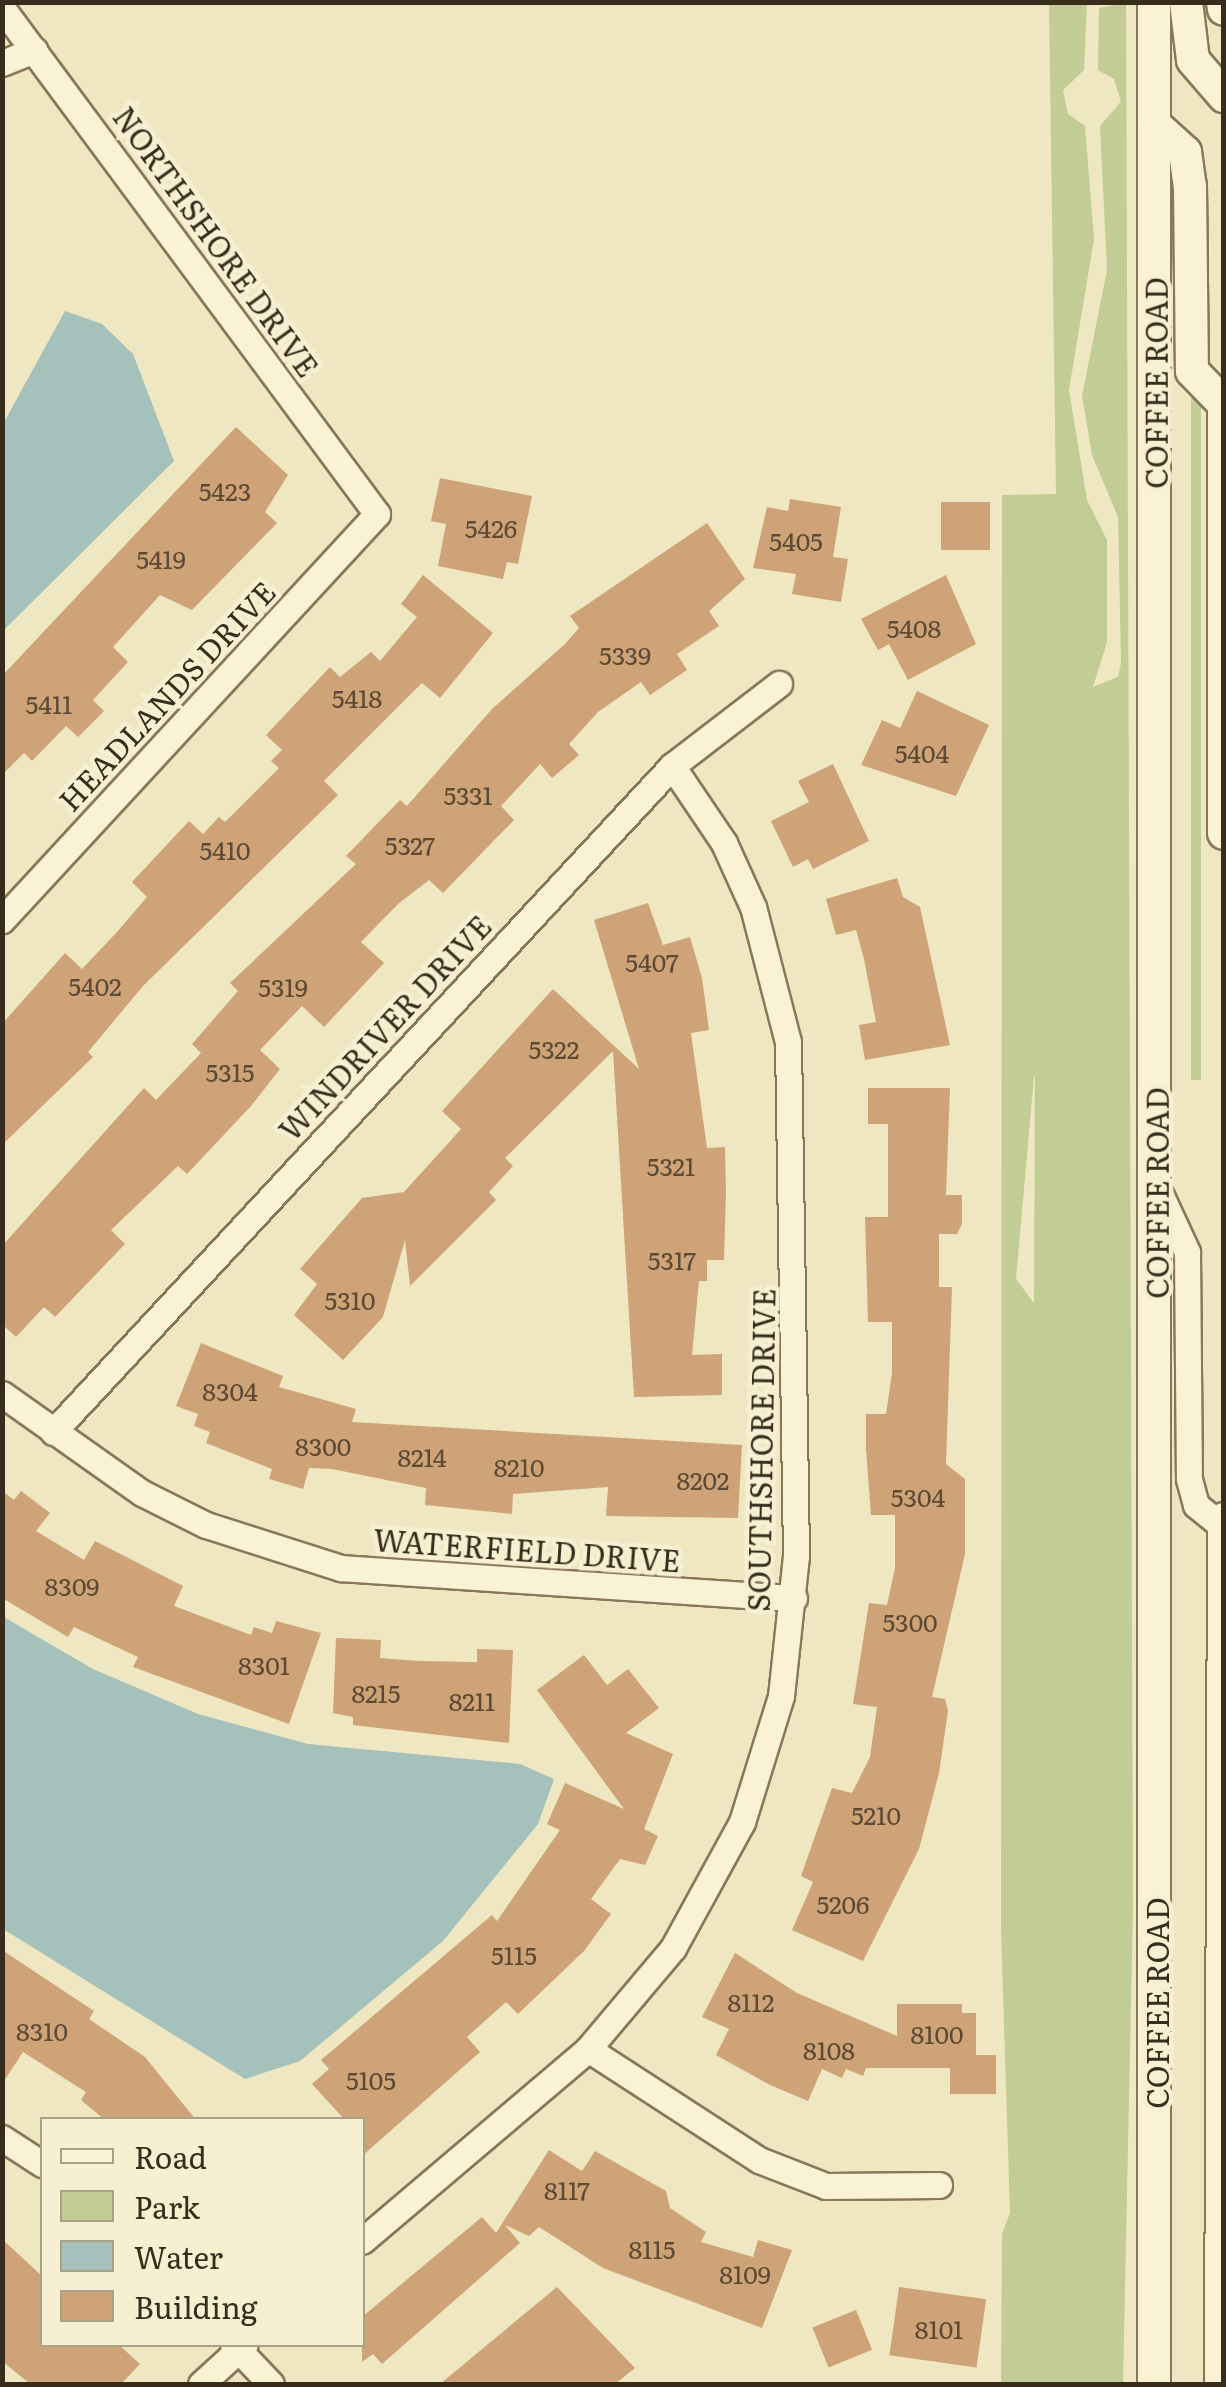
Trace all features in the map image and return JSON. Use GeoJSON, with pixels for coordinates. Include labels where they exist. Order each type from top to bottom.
{"type":"FeatureCollection","features":[{"type":"Feature","properties":{"kind":"main road","name":"COFFEE ROAD"},"geometry":{"type":"LineString","coordinates":[[1154,2],[1154,2384]]}},
{"type":"Feature","properties":{"kind":"main road"},"geometry":{"type":"LineString","coordinates":[[1186,2],[1193,60],[1224,96]]}},
{"type":"Feature","properties":{"kind":"main road"},"geometry":{"type":"LineString","coordinates":[[1156,126],[1185,152],[1190,186],[1192,371],[1224,400],[1224,833]]}},
{"type":"Feature","properties":{"kind":"main road"},"geometry":{"type":"LineString","coordinates":[[1222,2384],[1224,1523]]}},
{"type":"Feature","properties":{"kind":"street","name":"NORTHSHORE DRIVE"},"geometry":{"type":"LineString","coordinates":[[2,8],[377,514]]}},
{"type":"Feature","properties":{"kind":"street"},"geometry":{"type":"LineString","coordinates":[[2,62],[35,50]]}},
{"type":"Feature","properties":{"kind":"street","name":"HEADLANDS DRIVE"},"geometry":{"type":"LineString","coordinates":[[2,920],[377,514]]}},
{"type":"Feature","properties":{"kind":"street","name":"WINDRIVER DRIVE"},"geometry":{"type":"LineString","coordinates":[[52,1432],[672,766],[779,684]]}},
{"type":"Feature","properties":{"kind":"street","name":"SOUTHSHORE DRIVE"},"geometry":{"type":"LineString","coordinates":[[365,2239],[588,2049],[673,1948],[742,1822],[781,1696],[794,1598],[788,1042],[753,907],[724,843],[672,766]]}},
{"type":"Feature","properties":{"kind":"street"},"geometry":{"type":"LineString","coordinates":[[1156,1185],[1187,1252],[1189,1479],[1196,1505],[1224,1523]]}},
{"type":"Feature","properties":{"kind":"street","name":"WATERFIELD DRIVE"},"geometry":{"type":"LineString","coordinates":[[2,1394],[52,1432],[206,1525],[342,1568],[794,1598]]}},
{"type":"Feature","properties":{"kind":"street"},"geometry":{"type":"LineString","coordinates":[[588,2049],[759,2160],[826,2186],[939,2186]]}},
{"type":"Feature","properties":{"kind":"street"},"geometry":{"type":"LineString","coordinates":[[2,2138],[40,2163]]}},
{"type":"Feature","properties":{"kind":"street"},"geometry":{"type":"LineString","coordinates":[[201,2384],[238,2347]]}},
{"type":"Feature","properties":{"kind":"street"},"geometry":{"type":"LineString","coordinates":[[240,2347],[270,2384]]}},
{"type":"Feature","properties":{"kind":"green space"},"geometry":{"type":"Polygon","coordinates":[[[1049,3],[1087,3],[1084,70],[1063,90],[1068,114],[1085,126],[1094,239],[1069,390],[1087,500],[1107,540],[1107,642],[1093,687],[1118,677],[1121,663],[1118,517],[1092,455],[1082,396],[1107,270],[1100,126],[1121,102],[1114,79],[1098,70],[1099,8],[1126,3],[1133,1908],[1123,2384],[1001,2384],[1002,2234],[1010,2213],[1001,1929],[1002,495],[1056,494],[1049,3]],[[1035,1076],[1016,1279],[1034,1303],[1035,1076]]]}},
{"type":"Feature","properties":{"kind":"green space"},"geometry":{"type":"Polygon","coordinates":[[[1191,254],[1201,254],[1201,1080],[1191,1080],[1191,254]]]}},
{"type":"Feature","properties":{"kind":"water"},"geometry":{"type":"Polygon","coordinates":[[[65,311],[102,324],[133,354],[174,461],[3,631],[3,424],[65,311]]]}},
{"type":"Feature","properties":{"kind":"water"},"geometry":{"type":"Polygon","coordinates":[[[2,1616],[93,1669],[198,1714],[308,1744],[520,1764],[554,1779],[538,1824],[443,1941],[300,2061],[245,2079],[3,1929],[2,1616]]]}},
{"type":"Feature","properties":{"kind":"building"},"geometry":{"type":"Polygon","coordinates":[[[236,427],[288,475],[265,512],[277,523],[192,610],[160,595],[113,647],[128,662],[93,700],[104,711],[78,737],[66,726],[32,761],[24,753],[2,775],[2,676],[236,427]]]}},
{"type":"Feature","properties":{"kind":"building"},"geometry":{"type":"Polygon","coordinates":[[[440,478],[532,496],[518,564],[507,562],[503,579],[438,566],[446,524],[431,521],[440,478]]]}},
{"type":"Feature","properties":{"kind":"building"},"geometry":{"type":"Polygon","coordinates":[[[790,499],[841,507],[833,557],[848,559],[841,602],[792,594],[796,574],[753,568],[767,507],[788,511],[790,499]]]}},
{"type":"Feature","properties":{"kind":"building"},"geometry":{"type":"Polygon","coordinates":[[[941,502],[990,502],[990,550],[941,550],[941,502]]]}},
{"type":"Feature","properties":{"kind":"building"},"geometry":{"type":"Polygon","coordinates":[[[707,523],[745,579],[709,611],[719,626],[677,654],[687,670],[650,695],[641,682],[598,712],[569,744],[579,755],[552,778],[540,764],[501,806],[514,820],[443,893],[429,880],[398,904],[361,942],[384,963],[324,1027],[302,1006],[260,1050],[280,1069],[251,1106],[187,1174],[178,1166],[111,1230],[125,1244],[55,1317],[44,1307],[16,1337],[2,1324],[2,1246],[144,1088],[156,1100],[201,1053],[192,1044],[238,991],[230,983],[356,864],[346,856],[400,800],[407,806],[492,709],[565,644],[579,628],[570,616],[707,523]]]}},
{"type":"Feature","properties":{"kind":"building"},"geometry":{"type":"Polygon","coordinates":[[[423,575],[493,633],[440,698],[422,683],[324,781],[338,795],[143,986],[88,1052],[93,1057],[2,1145],[2,1024],[65,953],[82,969],[117,932],[147,897],[132,882],[189,821],[203,834],[219,817],[225,822],[279,768],[271,761],[282,750],[266,735],[330,667],[340,677],[371,652],[380,661],[417,617],[401,604],[423,575]]]}},
{"type":"Feature","properties":{"kind":"building"},"geometry":{"type":"Polygon","coordinates":[[[946,575],[976,644],[908,680],[889,644],[878,650],[861,619],[946,575]]]}},
{"type":"Feature","properties":{"kind":"building"},"geometry":{"type":"Polygon","coordinates":[[[917,691],[989,725],[956,796],[861,765],[882,720],[900,728],[917,691]]]}},
{"type":"Feature","properties":{"kind":"building"},"geometry":{"type":"Polygon","coordinates":[[[833,764],[869,841],[813,869],[808,859],[793,867],[771,821],[809,802],[798,781],[833,764]]]}},
{"type":"Feature","properties":{"kind":"building"},"geometry":{"type":"Polygon","coordinates":[[[897,878],[903,897],[920,907],[950,1045],[865,1060],[859,1025],[876,1022],[864,959],[856,930],[836,935],[826,899],[897,878]]]}},
{"type":"Feature","properties":{"kind":"building"},"geometry":{"type":"Polygon","coordinates":[[[648,903],[663,945],[690,937],[702,978],[709,1030],[691,1033],[707,1148],[725,1147],[726,1193],[724,1260],[707,1260],[707,1281],[699,1281],[692,1355],[722,1354],[722,1395],[634,1397],[613,1051],[505,1158],[513,1166],[489,1192],[496,1200],[410,1286],[405,1240],[383,1317],[343,1360],[294,1315],[317,1284],[300,1269],[362,1198],[404,1192],[443,1149],[461,1129],[442,1111],[553,989],[639,1069],[594,920],[648,903]]]}},
{"type":"Feature","properties":{"kind":"building"},"geometry":{"type":"Polygon","coordinates":[[[868,1088],[950,1088],[946,1195],[962,1195],[962,1224],[957,1234],[939,1234],[939,1287],[952,1287],[946,1464],[965,1479],[965,1554],[932,1697],[945,1699],[948,1711],[939,1773],[919,1849],[863,1961],[792,1930],[813,1882],[801,1876],[832,1788],[852,1793],[870,1757],[877,1707],[853,1704],[869,1603],[887,1605],[895,1568],[895,1515],[871,1515],[866,1449],[866,1414],[886,1414],[892,1373],[892,1322],[868,1322],[865,1217],[888,1217],[888,1124],[868,1124],[868,1088]]]}},
{"type":"Feature","properties":{"kind":"building"},"geometry":{"type":"Polygon","coordinates":[[[201,1343],[283,1376],[279,1387],[356,1409],[352,1422],[742,1445],[738,1518],[606,1516],[608,1487],[513,1494],[512,1514],[425,1505],[426,1488],[332,1469],[309,1468],[303,1489],[269,1479],[272,1469],[206,1443],[210,1432],[194,1426],[198,1414],[176,1406],[201,1343]]]}},
{"type":"Feature","properties":{"kind":"building"},"geometry":{"type":"Polygon","coordinates":[[[2,1491],[14,1500],[21,1491],[50,1513],[36,1531],[84,1560],[95,1541],[183,1586],[174,1606],[251,1635],[254,1627],[272,1633],[276,1621],[321,1633],[289,1724],[133,1667],[138,1657],[74,1627],[68,1637],[2,1598],[2,1491]]]}},
{"type":"Feature","properties":{"kind":"building"},"geometry":{"type":"Polygon","coordinates":[[[336,1638],[381,1640],[380,1658],[419,1661],[477,1662],[477,1649],[513,1650],[509,1743],[353,1725],[353,1717],[333,1713],[336,1638]]]}},
{"type":"Feature","properties":{"kind":"building"},"geometry":{"type":"Polygon","coordinates":[[[584,1655],[607,1685],[628,1669],[659,1708],[626,1733],[673,1754],[644,1829],[658,1836],[645,1865],[620,1859],[591,1899],[611,1914],[584,1951],[518,2014],[506,2002],[467,2037],[480,2052],[365,2153],[365,2117],[342,2117],[312,2084],[329,2069],[321,2060],[492,1915],[497,1921],[560,1830],[547,1824],[565,1783],[624,1809],[537,1690],[584,1655]]]}},
{"type":"Feature","properties":{"kind":"building"},"geometry":{"type":"Polygon","coordinates":[[[2,1950],[94,2011],[89,2019],[145,2057],[194,2117],[101,2117],[81,2100],[86,2092],[23,2052],[2,2084],[2,1950]]]}},
{"type":"Feature","properties":{"kind":"building"},"geometry":{"type":"Polygon","coordinates":[[[735,1953],[797,1993],[897,2036],[897,2004],[962,2004],[962,2013],[976,2013],[976,2055],[996,2055],[996,2094],[950,2094],[950,2068],[866,2068],[863,2076],[846,2069],[842,2078],[822,2069],[808,2101],[770,2085],[716,2055],[729,2029],[702,2017],[735,1953]]]}},
{"type":"Feature","properties":{"kind":"building"},"geometry":{"type":"Polygon","coordinates":[[[549,2150],[582,2171],[595,2151],[666,2191],[670,2208],[706,2232],[701,2242],[753,2257],[758,2240],[792,2250],[762,2328],[603,2268],[539,2227],[529,2236],[505,2225],[520,2243],[382,2364],[373,2354],[362,2362],[365,2314],[482,2217],[496,2233],[549,2150]]]}},
{"type":"Feature","properties":{"kind":"building"},"geometry":{"type":"Polygon","coordinates":[[[2,2239],[40,2274],[40,2347],[121,2347],[140,2364],[121,2384],[30,2384],[2,2361],[2,2239]]]}},
{"type":"Feature","properties":{"kind":"building"},"geometry":{"type":"Polygon","coordinates":[[[557,2287],[635,2368],[615,2384],[440,2384],[557,2287]]]}},
{"type":"Feature","properties":{"kind":"building"},"geometry":{"type":"Polygon","coordinates":[[[899,2287],[986,2299],[977,2368],[889,2355],[899,2287]]]}},
{"type":"Feature","properties":{"kind":"building"},"geometry":{"type":"Polygon","coordinates":[[[856,2310],[872,2350],[829,2367],[812,2328],[856,2310]]]}}]}
